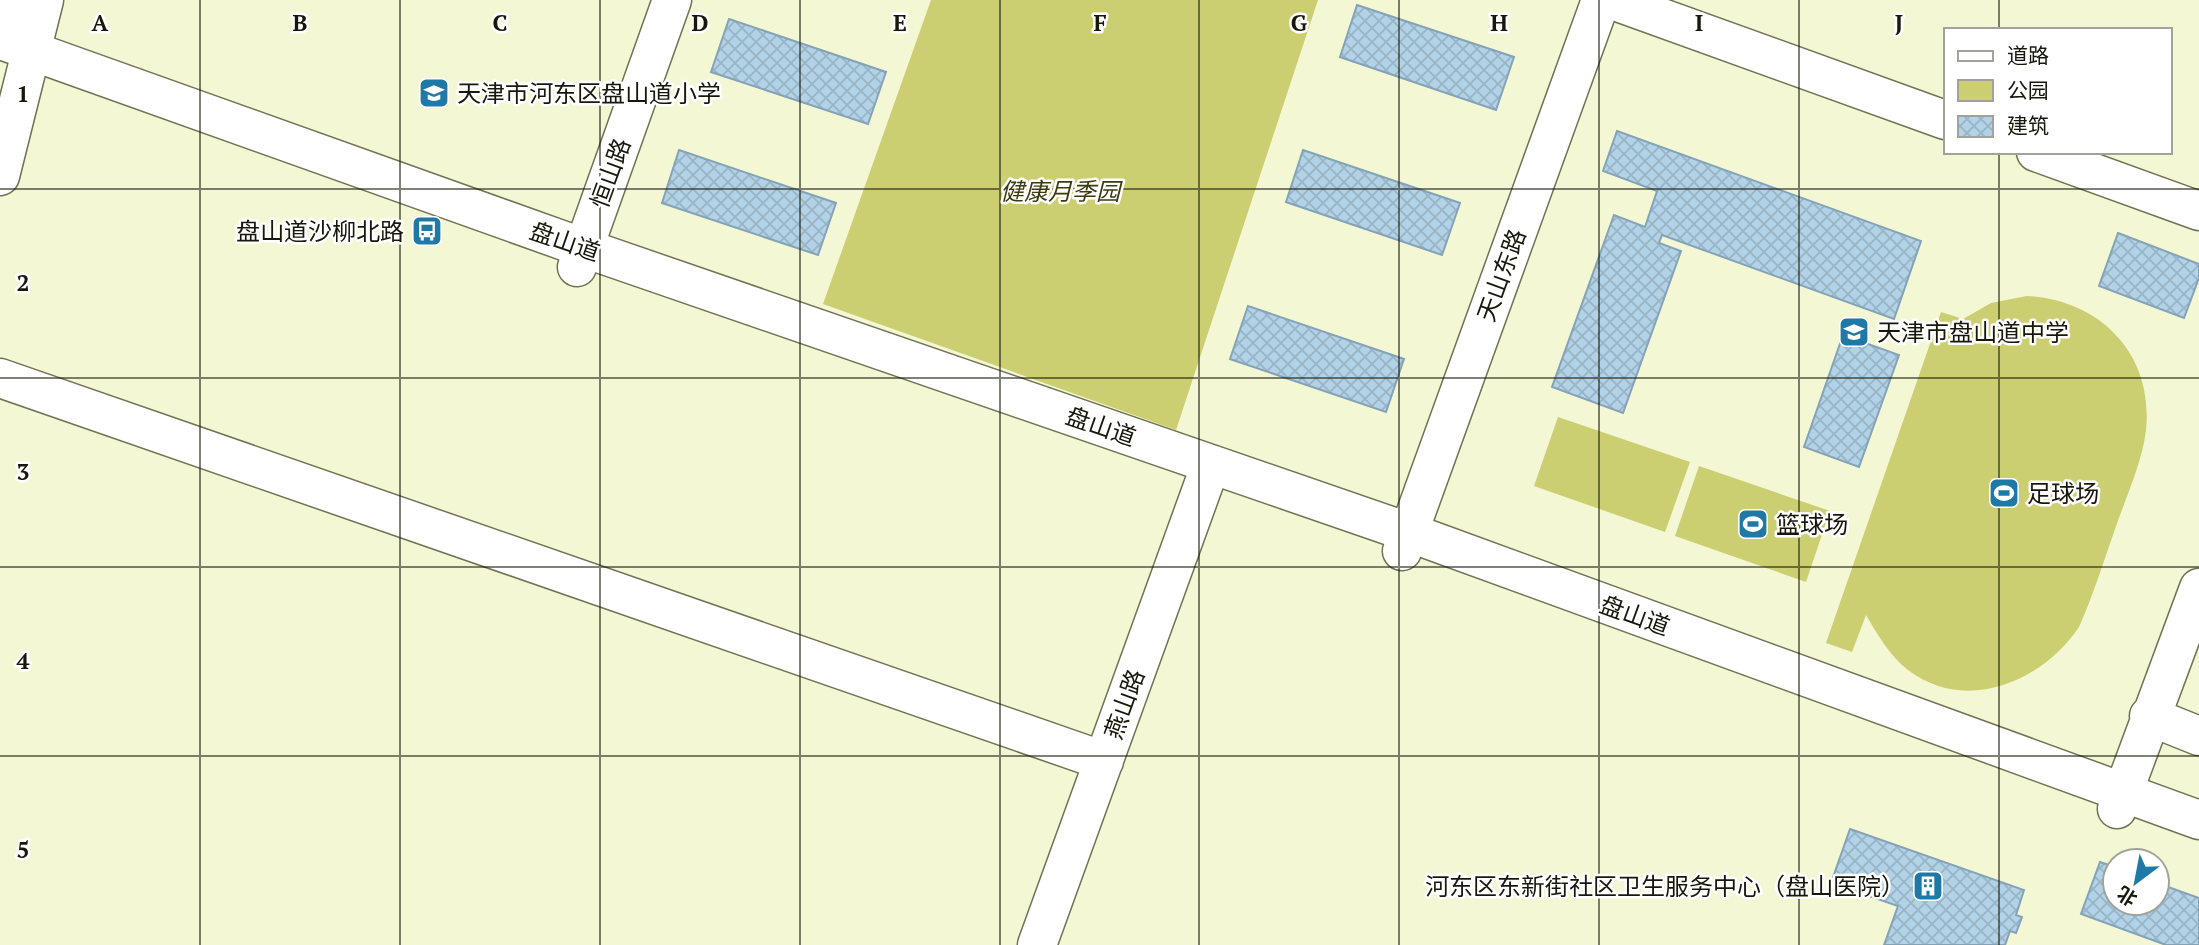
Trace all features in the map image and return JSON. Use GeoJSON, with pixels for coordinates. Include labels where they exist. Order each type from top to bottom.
{"type":"FeatureCollection","features":[{"type":"Feature","properties":{"kind":"street"},"geometry":{"type":"LineString","coordinates":[[0,176],[12,52],[9,0]]}},
{"type":"Feature","properties":{"kind":"street"},"geometry":{"type":"LineString","coordinates":[[12,52],[44,0]]}},
{"type":"Feature","properties":{"kind":"street","name":"恒山路"},"geometry":{"type":"LineString","coordinates":[[580,257],[672,0]]}},
{"type":"Feature","properties":{"kind":"street","name":"天山东路"},"geometry":{"type":"LineString","coordinates":[[1405,541],[1601,0]]}},
{"type":"Feature","properties":{"kind":"street"},"geometry":{"type":"LineString","coordinates":[[1612,0],[1944,120]]}},
{"type":"Feature","properties":{"kind":"street","name":"盘山道"},"geometry":{"type":"LineString","coordinates":[[12,52],[580,257],[1405,541],[2119,801],[2199,839]]}},
{"type":"Feature","properties":{"kind":"street"},"geometry":{"type":"LineString","coordinates":[[2042,154],[2199,211]]}},
{"type":"Feature","properties":{"kind":"street"},"geometry":{"type":"LineString","coordinates":[[0,378],[1104,761]]}},
{"type":"Feature","properties":{"kind":"street","name":"燕山路"},"geometry":{"type":"LineString","coordinates":[[1037,945],[1208,473]]}},
{"type":"Feature","properties":{"kind":"street"},"geometry":{"type":"LineString","coordinates":[[2119,801],[2199,588]]}},
{"type":"Feature","properties":{"kind":"street"},"geometry":{"type":"LineString","coordinates":[[2150,716],[2199,736]]}},
{"type":"Feature","properties":{"kind":"street","name":"盘山道"},"geometry":{"type":"LineString","coordinates":[[2119,801],[2199,820]]}},
{"type":"Feature","properties":{"kind":"green space","name":"健康月季园"},"geometry":{"type":"Polygon","coordinates":[[[931,0],[1318,0],[1176,430],[823,304],[931,0]]]}},
{"type":"Feature","properties":{"kind":"green space"},"geometry":{"type":"Polygon","coordinates":[[[2027,296],[2078,308],[2099,320],[2117,336],[2131,355],[2141,378],[2146,403],[2146,430],[2137,469],[2079,627],[2045,663],[2001,686],[1978,690],[1954,690],[1930,683],[1908,670],[1890,651],[1866,615],[1852,652],[1826,643],[1941,312],[1963,319],[1991,303],[2027,296]]]}},
{"type":"Feature","properties":{"kind":"green space"},"geometry":{"type":"Polygon","coordinates":[[[1558,417],[1690,462],[1665,532],[1534,486],[1558,417]]]}},
{"type":"Feature","properties":{"kind":"green space","name":"篮球场"},"geometry":{"type":"Polygon","coordinates":[[[1699,466],[1830,511],[1806,582],[1675,536],[1699,466]]]}},
{"type":"Feature","properties":{"kind":"building"},"geometry":{"type":"Polygon","coordinates":[[[1357,5],[1514,57],[1496,110],[1340,57],[1357,5]]]}},
{"type":"Feature","properties":{"kind":"building"},"geometry":{"type":"Polygon","coordinates":[[[729,19],[886,72],[868,124],[711,72],[729,19]]]}},
{"type":"Feature","properties":{"kind":"building"},"geometry":{"type":"Polygon","coordinates":[[[1617,131],[1921,241],[1894,319],[1662,235],[1659,243],[1681,251],[1623,413],[1552,387],[1614,215],[1645,227],[1657,191],[1603,171],[1617,131]]]}},
{"type":"Feature","properties":{"kind":"building"},"geometry":{"type":"Polygon","coordinates":[[[679,150],[836,203],[818,255],[662,203],[679,150]]]}},
{"type":"Feature","properties":{"kind":"building"},"geometry":{"type":"Polygon","coordinates":[[[1303,150],[1460,203],[1442,255],[1286,202],[1303,150]]]}},
{"type":"Feature","properties":{"kind":"building"},"geometry":{"type":"Polygon","coordinates":[[[2118,233],[2199,264],[2199,278],[2184,318],[2099,286],[2118,233]]]}},
{"type":"Feature","properties":{"kind":"building"},"geometry":{"type":"Polygon","coordinates":[[[1248,306],[1404,359],[1386,412],[1230,359],[1248,306]]]}},
{"type":"Feature","properties":{"kind":"building"},"geometry":{"type":"Polygon","coordinates":[[[1843,335],[1899,355],[1859,467],[1804,447],[1843,335]]]}},
{"type":"Feature","properties":{"kind":"building","name":"河东区东新街社区卫生服务中心（盘山医院）"},"geometry":{"type":"Polygon","coordinates":[[[1850,829],[2024,890],[2016,915],[2022,917],[2016,933],[2010,931],[2005,945],[1884,945],[1898,906],[1831,883],[1850,829]]]}},
{"type":"Feature","properties":{"kind":"building"},"geometry":{"type":"Polygon","coordinates":[[[2100,862],[2101,917],[2171,917],[2171,888],[2199,898],[2199,945],[2166,945],[2081,914],[2100,862]]]}},
{"type":"Feature","properties":{"kind":"place","name":"天津市河东区盘山道小学"},"geometry":{"type":"Point","coordinates":[434,93]}},
{"type":"Feature","properties":{"kind":"place","name":"盘山道沙柳北路"},"geometry":{"type":"Point","coordinates":[427,231]}},
{"type":"Feature","properties":{"kind":"place","name":"天津市盘山道中学"},"geometry":{"type":"Point","coordinates":[1854,332]}},
{"type":"Feature","properties":{"kind":"place","name":"足球场"},"geometry":{"type":"Point","coordinates":[2004,493]}},
{"type":"Feature","properties":{"kind":"place","name":"篮球场"},"geometry":{"type":"Point","coordinates":[1753,524]}},
{"type":"Feature","properties":{"kind":"place","name":"河东区东新街社区卫生服务中心（盘山医院）"},"geometry":{"type":"Point","coordinates":[1928,886]}}]}
